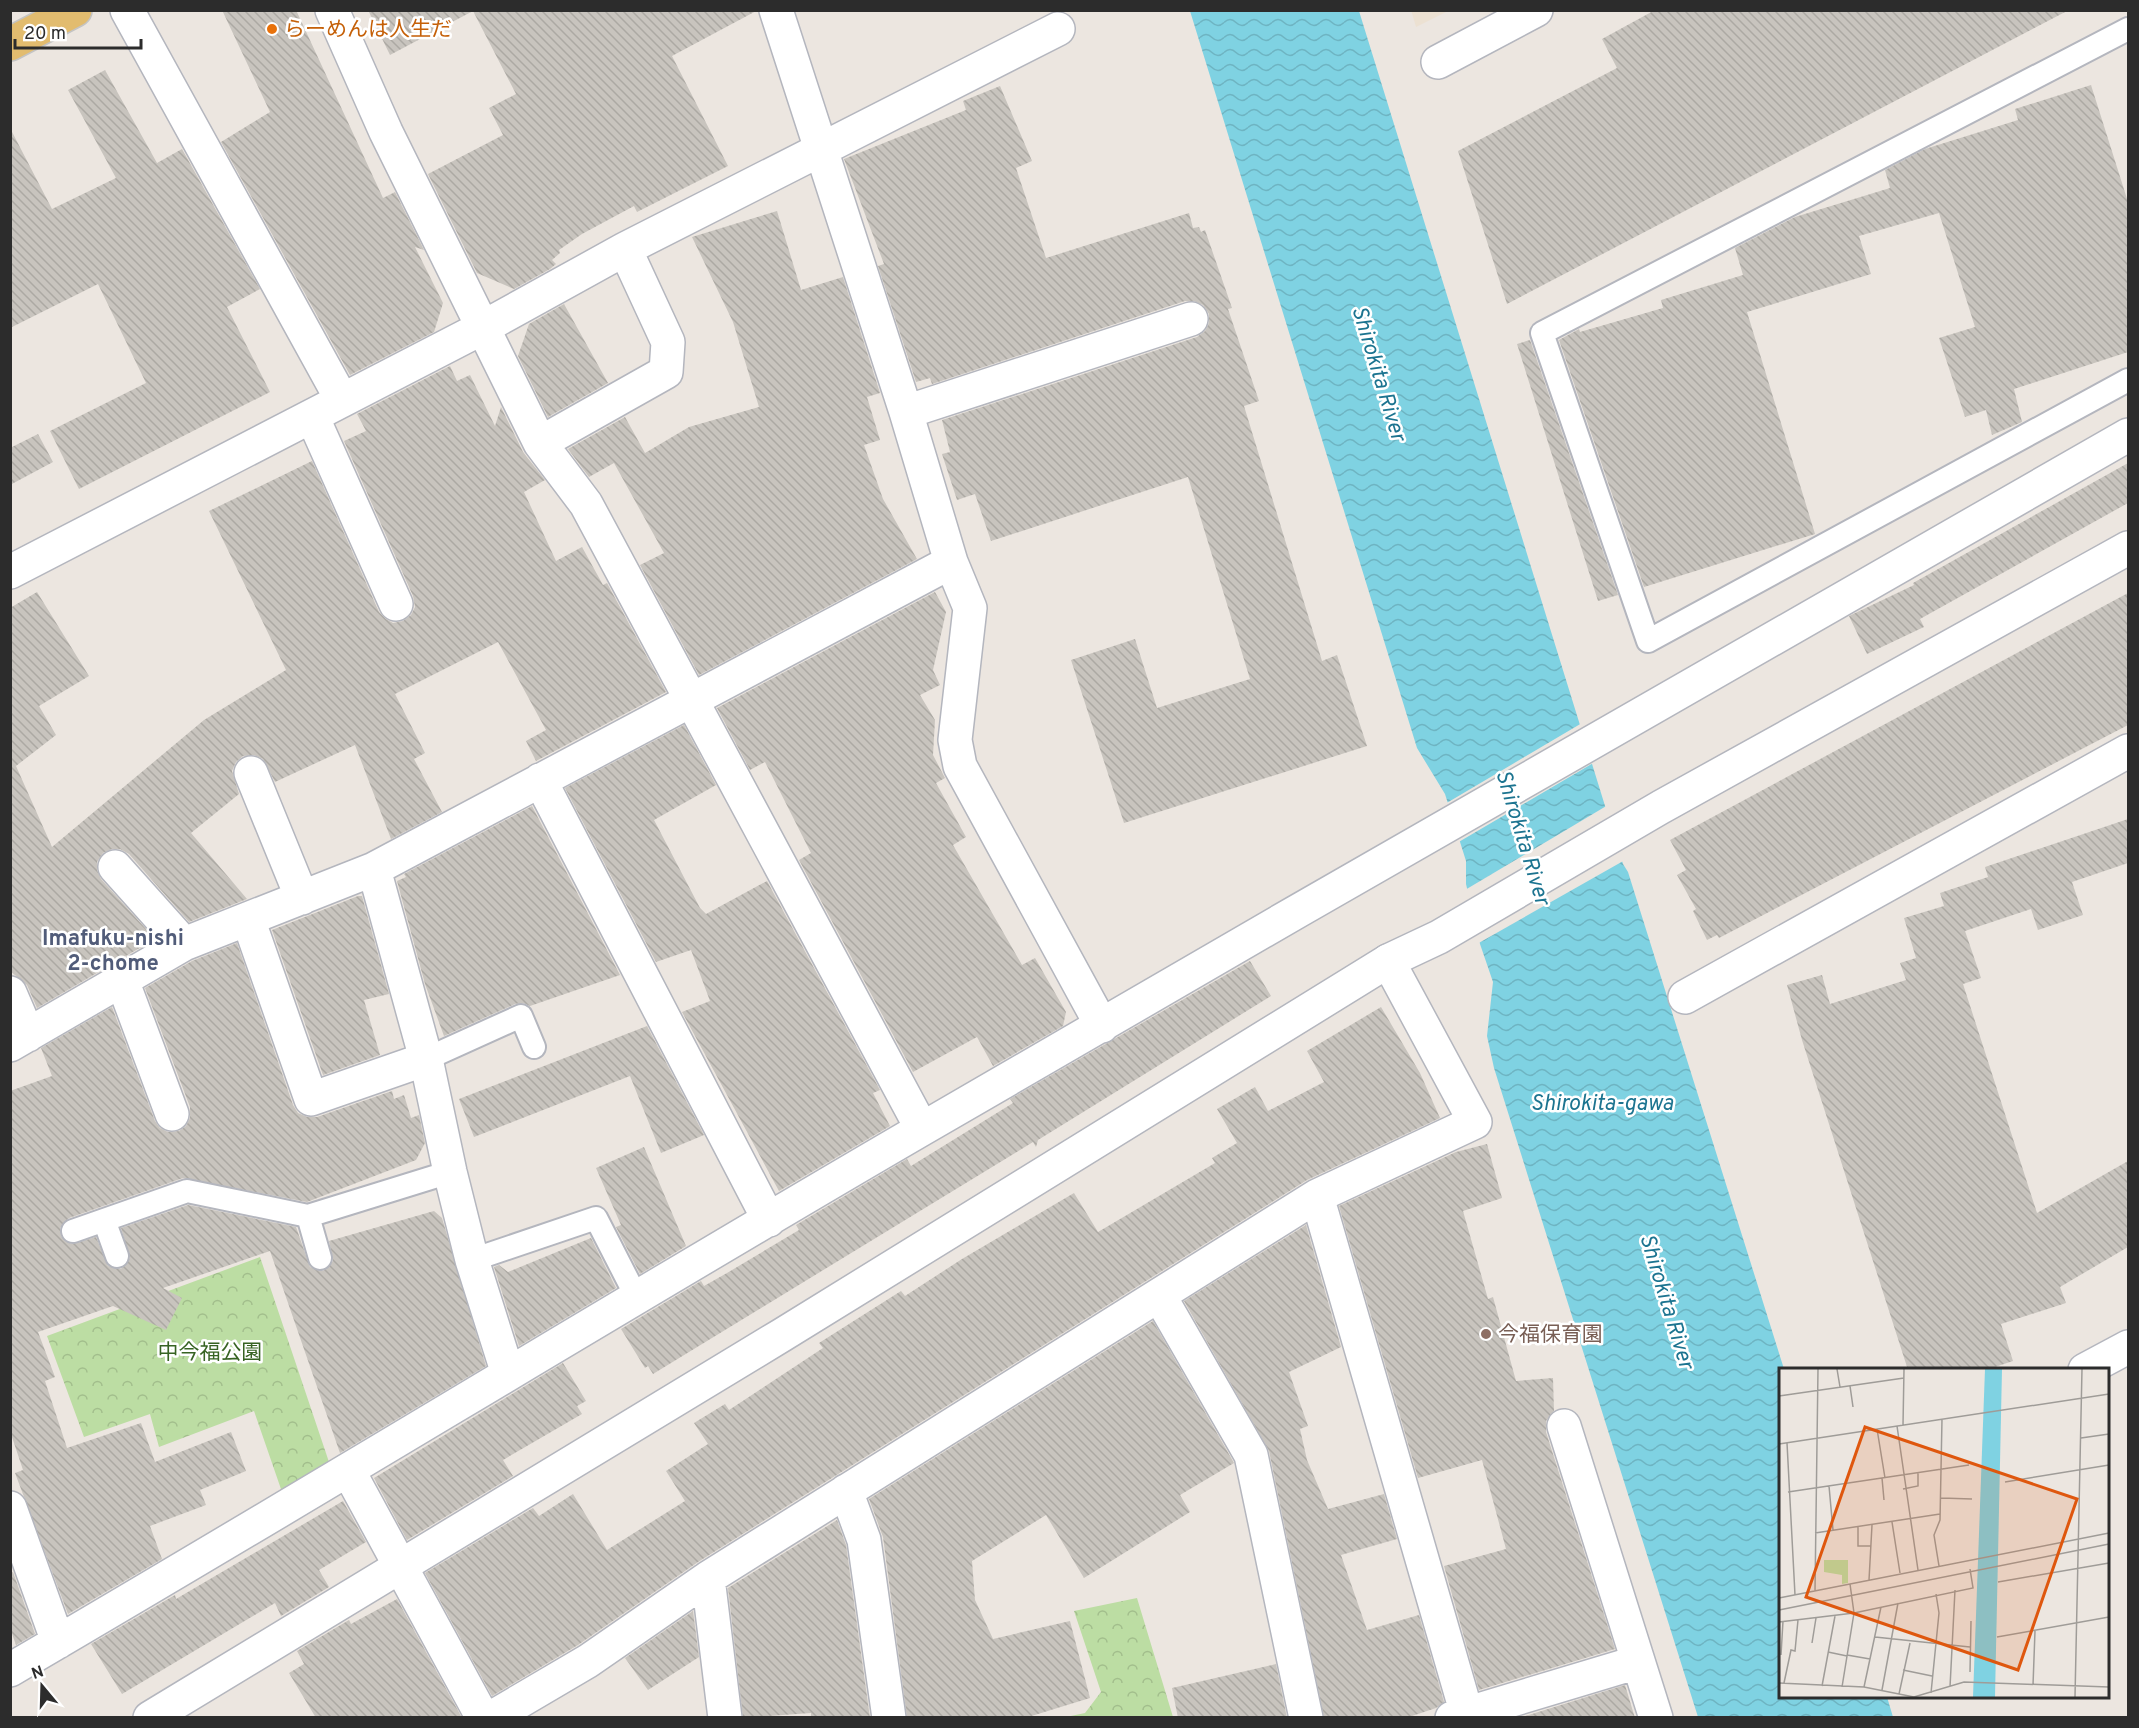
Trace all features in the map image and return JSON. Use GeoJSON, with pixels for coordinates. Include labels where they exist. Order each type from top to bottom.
{"type":"FeatureCollection","features":[{"type":"Feature","properties":{"kind":"main road"},"geometry":{"type":"LineString","coordinates":[[10,44],[75,10]]}},
{"type":"Feature","properties":{"kind":"street"},"geometry":{"type":"LineString","coordinates":[[127,10],[342,400]]}},
{"type":"Feature","properties":{"kind":"street"},"geometry":{"type":"LineString","coordinates":[[332,10],[386,132],[540,443],[586,504],[922,1129]]}},
{"type":"Feature","properties":{"kind":"street"},"geometry":{"type":"LineString","coordinates":[[776,10],[906,412],[951,562],[970,608],[955,740],[960,766],[1102,1026]]}},
{"type":"Feature","properties":{"kind":"street"},"geometry":{"type":"LineString","coordinates":[[1438,62],[1536,10]]}},
{"type":"Feature","properties":{"kind":"street"},"geometry":{"type":"LineString","coordinates":[[10,572],[482,328],[626,249],[1058,29]]}},
{"type":"Feature","properties":{"kind":"street"},"geometry":{"type":"LineString","coordinates":[[540,443],[666,372],[668,342],[626,249]]}},
{"type":"Feature","properties":{"kind":"street"},"geometry":{"type":"LineString","coordinates":[[906,412],[1191,319]]}},
{"type":"Feature","properties":{"kind":"street"},"geometry":{"type":"LineString","coordinates":[[312,416],[396,604]]}},
{"type":"Feature","properties":{"kind":"street"},"geometry":{"type":"LineString","coordinates":[[10,1670],[922,1129],[1411,848],[1632,717],[2128,435]]}},
{"type":"Feature","properties":{"kind":"street"},"geometry":{"type":"LineString","coordinates":[[150,1718],[792,1329],[1388,961],[1439,937],[1661,807],[2128,548]]}},
{"type":"Feature","properties":{"kind":"street"},"geometry":{"type":"LineString","coordinates":[[10,993],[19,1040],[184,944],[374,869],[951,562]]}},
{"type":"Feature","properties":{"kind":"street"},"geometry":{"type":"LineString","coordinates":[[1685,997],[2128,751]]}},
{"type":"Feature","properties":{"kind":"street"},"geometry":{"type":"LineString","coordinates":[[251,773],[302,898]]}},
{"type":"Feature","properties":{"kind":"street"},"geometry":{"type":"LineString","coordinates":[[540,780],[769,1220]]}},
{"type":"Feature","properties":{"kind":"street"},"geometry":{"type":"LineString","coordinates":[[115,867],[184,944]]}},
{"type":"Feature","properties":{"kind":"street"},"geometry":{"type":"LineString","coordinates":[[374,869],[426,1059],[450,1172],[472,1260],[508,1374]]}},
{"type":"Feature","properties":{"kind":"street"},"geometry":{"type":"LineString","coordinates":[[248,919],[311,1099],[426,1059]]}},
{"type":"Feature","properties":{"kind":"street"},"geometry":{"type":"LineString","coordinates":[[491,1718],[588,1661],[708,1578],[1317,1196],[1475,1122],[1388,961]]}},
{"type":"Feature","properties":{"kind":"street"},"geometry":{"type":"LineString","coordinates":[[123,980],[172,1114]]}},
{"type":"Feature","properties":{"kind":"street"},"geometry":{"type":"LineString","coordinates":[[1317,1196],[1462,1716],[1638,1662]]}},
{"type":"Feature","properties":{"kind":"street"},"geometry":{"type":"LineString","coordinates":[[1159,1295],[1251,1455],[1306,1718]]}},
{"type":"Feature","properties":{"kind":"street"},"geometry":{"type":"LineString","coordinates":[[2089,1368],[2128,1347]]}},
{"type":"Feature","properties":{"kind":"street"},"geometry":{"type":"LineString","coordinates":[[1564,1426],[1656,1718]]}},
{"type":"Feature","properties":{"kind":"street"},"geometry":{"type":"LineString","coordinates":[[348,1470],[483,1718]]}},
{"type":"Feature","properties":{"kind":"street"},"geometry":{"type":"LineString","coordinates":[[846,1491],[864,1540],[889,1718]]}},
{"type":"Feature","properties":{"kind":"street"},"geometry":{"type":"LineString","coordinates":[[10,1508],[58,1642]]}},
{"type":"Feature","properties":{"kind":"street"},"geometry":{"type":"LineString","coordinates":[[708,1578],[725,1718]]}},
{"type":"Feature","properties":{"kind":"lane"},"geometry":{"type":"LineString","coordinates":[[2128,29],[1542,333],[1648,641],[2128,380]]}},
{"type":"Feature","properties":{"kind":"lane"},"geometry":{"type":"LineString","coordinates":[[426,1059],[521,1016],[534,1047]]}},
{"type":"Feature","properties":{"kind":"lane"},"geometry":{"type":"LineString","coordinates":[[73,1231],[187,1191],[308,1216],[450,1172]]}},
{"type":"Feature","properties":{"kind":"lane"},"geometry":{"type":"LineString","coordinates":[[308,1216],[320,1258]]}},
{"type":"Feature","properties":{"kind":"lane"},"geometry":{"type":"LineString","coordinates":[[472,1260],[596,1218],[637,1298]]}},
{"type":"Feature","properties":{"kind":"lane"},"geometry":{"type":"LineString","coordinates":[[104,1220],[117,1256]]}},
{"type":"Feature","properties":{"kind":"shaded area"},"geometry":{"type":"Polygon","coordinates":[[[1411,10],[1448,10],[1448,11],[1416,27],[1411,10]]]}},
{"type":"Feature","properties":{"kind":"green space","name":"中今福公園"},"geometry":{"type":"Polygon","coordinates":[[[260,1257],[331,1468],[282,1492],[254,1411],[159,1447],[150,1414],[84,1437],[47,1336],[260,1257]]]}},
{"type":"Feature","properties":{"kind":"green space"},"geometry":{"type":"Polygon","coordinates":[[[1137,1598],[1173,1717],[1066,1717],[1085,1713],[1101,1692],[1074,1611],[1137,1598]]]}},
{"type":"Feature","properties":{"kind":"water","name":"Shirokita-gawa"},"geometry":{"type":"Polygon","coordinates":[[[1190,11],[1359,11],[1623,864],[1628,872],[1784,1368],[1779,1368],[1779,1698],[1887,1698],[1893,1717],[1698,1717],[1494,1068],[1487,1036],[1493,982],[1480,944],[1466,884],[1466,861],[1445,794],[1417,748],[1190,11]]]}},
{"type":"Feature","properties":{"kind":"pier"},"geometry":{"type":"Polygon","coordinates":[[[1582,723],[1595,762],[1457,843],[1445,804],[1582,723]]]}},
{"type":"Feature","properties":{"kind":"pier"},"geometry":{"type":"Polygon","coordinates":[[[1608,805],[1625,860],[1477,944],[1465,890],[1608,805]]]}},
{"type":"Feature","properties":{"kind":"building"},"geometry":{"type":"Polygon","coordinates":[[[222,10],[296,10],[383,198],[395,192],[424,250],[415,247],[443,303],[434,332],[350,375],[221,142],[270,112],[222,10]]]}},
{"type":"Feature","properties":{"kind":"building"},"geometry":{"type":"Polygon","coordinates":[[[368,10],[758,10],[672,56],[728,166],[637,212],[634,206],[582,234],[559,250],[560,253],[552,260],[556,264],[550,269],[514,289],[477,273],[428,174],[503,135],[489,108],[516,94],[473,11],[390,55],[368,10]]]}},
{"type":"Feature","properties":{"kind":"building"},"geometry":{"type":"Polygon","coordinates":[[[1655,10],[2069,10],[1507,304],[1458,151],[1617,68],[1602,39],[1655,10]]]}},
{"type":"Feature","properties":{"kind":"building"},"geometry":{"type":"Polygon","coordinates":[[[105,70],[157,163],[182,149],[260,289],[227,307],[270,392],[79,489],[50,431],[146,383],[98,284],[10,328],[10,128],[52,209],[116,178],[68,90],[105,70]]]}},
{"type":"Feature","properties":{"kind":"building"},"geometry":{"type":"Polygon","coordinates":[[[2091,85],[2128,202],[2128,352],[2014,389],[2022,422],[1992,435],[1986,410],[1965,417],[1939,338],[1975,327],[1939,213],[1859,236],[1871,274],[1747,312],[1815,534],[1644,587],[1559,340],[1579,329],[1580,332],[1663,308],[1661,300],[1743,275],[1735,248],[1795,217],[1890,188],[1885,170],[1925,149],[2018,120],[2015,109],[2091,85]]]}},
{"type":"Feature","properties":{"kind":"building"},"geometry":{"type":"Polygon","coordinates":[[[1000,86],[1032,161],[1016,168],[1046,258],[1189,213],[1193,228],[1199,227],[1201,232],[1205,230],[1232,308],[1228,309],[1259,401],[1244,406],[1322,661],[1337,655],[1367,746],[1124,823],[1071,660],[1135,639],[1157,708],[1250,679],[1188,477],[991,541],[975,494],[957,500],[942,454],[950,452],[942,420],[1197,337],[1205,331],[1209,323],[1209,314],[1203,305],[1194,301],[1185,301],[932,384],[930,378],[916,382],[878,266],[884,264],[844,159],[966,110],[963,101],[1000,86]]]}},
{"type":"Feature","properties":{"kind":"building"},"geometry":{"type":"Polygon","coordinates":[[[777,211],[801,290],[843,277],[880,393],[867,397],[880,440],[864,445],[883,499],[917,559],[699,675],[640,565],[664,553],[614,463],[589,477],[568,449],[625,417],[645,453],[689,427],[759,407],[733,322],[692,237],[777,211]]]}},
{"type":"Feature","properties":{"kind":"building"},"geometry":{"type":"Polygon","coordinates":[[[564,304],[608,383],[548,417],[518,356],[529,324],[564,304]]]}},
{"type":"Feature","properties":{"kind":"building"},"geometry":{"type":"Polygon","coordinates":[[[1530,340],[1618,595],[1598,601],[1517,344],[1530,340]]]}},
{"type":"Feature","properties":{"kind":"building"},"geometry":{"type":"Polygon","coordinates":[[[450,366],[457,381],[470,375],[495,426],[501,407],[523,452],[545,480],[524,492],[556,561],[582,547],[603,585],[607,583],[666,692],[536,761],[526,741],[546,730],[498,642],[395,694],[425,753],[414,759],[442,812],[391,839],[355,745],[275,782],[263,759],[254,755],[243,756],[236,762],[232,771],[239,794],[191,833],[247,899],[189,922],[129,854],[120,849],[112,849],[103,853],[97,862],[97,870],[101,879],[155,939],[37,1008],[27,985],[10,971],[10,608],[37,592],[89,676],[39,706],[56,735],[16,766],[52,847],[204,720],[286,670],[209,511],[312,461],[379,612],[393,623],[403,621],[411,615],[415,607],[413,596],[344,441],[366,431],[357,414],[450,366]]]}},
{"type":"Feature","properties":{"kind":"building"},"geometry":{"type":"Polygon","coordinates":[[[38,434],[53,462],[10,485],[10,448],[38,434]]]}},
{"type":"Feature","properties":{"kind":"building"},"geometry":{"type":"Polygon","coordinates":[[[2128,463],[2128,503],[1920,619],[1924,627],[1867,654],[1849,616],[1914,585],[1913,583],[2128,463]]]}},
{"type":"Feature","properties":{"kind":"building"},"geometry":{"type":"Polygon","coordinates":[[[935,592],[946,612],[933,670],[940,685],[920,695],[935,720],[933,755],[945,778],[936,783],[966,837],[953,845],[1022,965],[1035,958],[1066,1012],[1063,1026],[993,1066],[977,1037],[913,1072],[799,860],[811,853],[765,762],[750,770],[717,708],[935,592]]]}},
{"type":"Feature","properties":{"kind":"building"},"geometry":{"type":"Polygon","coordinates":[[[2128,593],[2128,725],[1719,938],[1717,935],[1707,940],[1693,911],[1696,909],[1677,875],[1686,870],[1670,840],[2128,593]]]}},
{"type":"Feature","properties":{"kind":"building"},"geometry":{"type":"Polygon","coordinates":[[[684,725],[716,785],[654,820],[700,908],[706,914],[767,881],[880,1090],[873,1093],[890,1126],[779,1191],[682,1012],[710,1001],[691,950],[656,962],[565,788],[684,725]]]}},
{"type":"Feature","properties":{"kind":"building"},"geometry":{"type":"Polygon","coordinates":[[[532,806],[620,975],[530,1006],[523,1003],[515,1004],[444,1036],[425,984],[397,881],[406,877],[404,874],[532,806]]]}},
{"type":"Feature","properties":{"kind":"building"},"geometry":{"type":"Polygon","coordinates":[[[2128,819],[2128,863],[2072,882],[2083,915],[2038,930],[2031,909],[1965,931],[1981,978],[1963,984],[2037,1213],[2128,1161],[2128,1247],[2060,1287],[2066,1303],[2001,1324],[2013,1361],[1992,1368],[1907,1368],[1802,1040],[1787,985],[1822,975],[1830,1004],[1906,980],[1900,963],[1916,958],[1904,918],[1944,906],[1940,893],[1988,877],[1985,867],[2128,819]]]}},
{"type":"Feature","properties":{"kind":"building"},"geometry":{"type":"Polygon","coordinates":[[[362,896],[389,994],[364,1000],[380,1055],[323,1075],[272,930],[362,896]]]}},
{"type":"Feature","properties":{"kind":"building"},"geometry":{"type":"Polygon","coordinates":[[[237,943],[293,1105],[298,1113],[307,1117],[317,1117],[392,1091],[394,1099],[404,1095],[411,1118],[419,1115],[425,1143],[416,1160],[307,1202],[183,1178],[69,1218],[60,1228],[61,1236],[71,1244],[96,1237],[108,1266],[121,1269],[130,1258],[121,1228],[188,1205],[296,1227],[310,1267],[323,1271],[333,1261],[329,1241],[434,1211],[442,1218],[486,1366],[340,1453],[270,1251],[163,1288],[182,1298],[166,1330],[113,1306],[38,1332],[55,1377],[45,1381],[67,1448],[141,1423],[155,1462],[231,1432],[246,1471],[200,1490],[206,1505],[150,1526],[162,1559],[68,1614],[15,1473],[23,1470],[10,1431],[10,1091],[52,1076],[41,1048],[112,1007],[155,1121],[160,1128],[168,1132],[179,1131],[186,1126],[190,1118],[190,1107],[145,988],[192,961],[237,943]]]}},
{"type":"Feature","properties":{"kind":"building"},"geometry":{"type":"Polygon","coordinates":[[[1250,961],[1271,996],[1038,1140],[1036,1147],[1033,1142],[653,1374],[648,1366],[645,1368],[621,1329],[701,1281],[704,1286],[727,1273],[799,1230],[796,1225],[907,1159],[911,1166],[1013,1103],[1010,1099],[1250,961]]]}},
{"type":"Feature","properties":{"kind":"building"},"geometry":{"type":"Polygon","coordinates":[[[1381,1007],[1420,1073],[1440,1118],[1307,1180],[698,1562],[578,1645],[492,1696],[425,1573],[533,1508],[539,1516],[573,1494],[607,1550],[685,1501],[666,1471],[708,1444],[694,1423],[725,1404],[729,1410],[823,1348],[819,1343],[901,1291],[905,1296],[962,1259],[1074,1193],[1098,1232],[1215,1163],[1212,1158],[1237,1143],[1217,1109],[1255,1087],[1268,1111],[1324,1082],[1307,1051],[1381,1007]]]}},
{"type":"Feature","properties":{"kind":"building"},"geometry":{"type":"Polygon","coordinates":[[[647,1026],[704,1135],[661,1153],[630,1076],[474,1137],[459,1099],[647,1026]]]}},
{"type":"Feature","properties":{"kind":"building"},"geometry":{"type":"Polygon","coordinates":[[[1487,1144],[1502,1198],[1463,1211],[1488,1299],[1493,1297],[1516,1381],[1553,1378],[1554,1411],[1546,1421],[1546,1432],[1615,1649],[1479,1690],[1444,1566],[1506,1549],[1482,1460],[1418,1478],[1339,1206],[1456,1152],[1487,1144]]]}},
{"type":"Feature","properties":{"kind":"building"},"geometry":{"type":"Polygon","coordinates":[[[644,1147],[686,1246],[640,1274],[616,1227],[621,1225],[596,1168],[644,1147]]]}},
{"type":"Feature","properties":{"kind":"building"},"geometry":{"type":"Polygon","coordinates":[[[1306,1225],[1341,1347],[1289,1372],[1308,1426],[1300,1429],[1307,1460],[1328,1509],[1384,1494],[1397,1539],[1341,1555],[1367,1630],[1419,1615],[1444,1702],[1436,1708],[1406,1718],[1324,1718],[1269,1451],[1184,1301],[1306,1225]]]}},
{"type":"Feature","properties":{"kind":"building"},"geometry":{"type":"Polygon","coordinates":[[[591,1238],[616,1288],[519,1346],[494,1267],[499,1265],[508,1272],[591,1238]]]}},
{"type":"Feature","properties":{"kind":"building"},"geometry":{"type":"Polygon","coordinates":[[[1153,1321],[1234,1463],[1180,1495],[1190,1512],[1084,1578],[1046,1515],[972,1561],[975,1600],[993,1639],[1070,1621],[1090,1698],[1025,1718],[907,1718],[883,1537],[869,1499],[1153,1321]]]}},
{"type":"Feature","properties":{"kind":"building"},"geometry":{"type":"Polygon","coordinates":[[[563,1363],[586,1401],[577,1406],[582,1414],[503,1460],[513,1476],[407,1540],[374,1478],[563,1363]]]}},
{"type":"Feature","properties":{"kind":"building"},"geometry":{"type":"Polygon","coordinates":[[[343,1501],[366,1542],[319,1570],[329,1587],[281,1616],[275,1603],[122,1694],[91,1644],[175,1595],[176,1599],[343,1501]]]}},
{"type":"Feature","properties":{"kind":"building"},"geometry":{"type":"Polygon","coordinates":[[[837,1520],[846,1545],[870,1718],[811,1718],[811,1713],[743,1718],[728,1588],[837,1520]]]}},
{"type":"Feature","properties":{"kind":"building"},"geometry":{"type":"Polygon","coordinates":[[[13,1572],[35,1634],[16,1645],[10,1628],[10,1573],[13,1572]]]}},
{"type":"Feature","properties":{"kind":"building"},"geometry":{"type":"Polygon","coordinates":[[[397,1599],[461,1716],[316,1718],[289,1673],[304,1664],[297,1651],[349,1620],[351,1624],[397,1599]]]}},
{"type":"Feature","properties":{"kind":"building"},"geometry":{"type":"Polygon","coordinates":[[[693,1611],[699,1657],[648,1690],[625,1658],[693,1611]]]}},
{"type":"Feature","properties":{"kind":"building"},"geometry":{"type":"Polygon","coordinates":[[[1276,1664],[1287,1718],[1178,1718],[1172,1688],[1276,1664]]]}},
{"type":"Feature","properties":{"kind":"building"},"geometry":{"type":"Polygon","coordinates":[[[1625,1685],[1635,1718],[1519,1718],[1625,1685]]]}},
{"type":"Feature","properties":{"kind":"place","name":"らーめんは人生だ"},"geometry":{"type":"Point","coordinates":[272,29]}},
{"type":"Feature","properties":{"kind":"place","name":"今福保育園"},"geometry":{"type":"Point","coordinates":[1486,1334]}},
{"type":"Feature","properties":{"kind":"district","name":"Imafuku-nishi 2-chome"},"geometry":{"type":"Point","coordinates":[113,950]}},
{"type":"Feature","properties":{"kind":"water label","name":"Shirokita River"},"geometry":{"type":"Point","coordinates":[1380,373]}},
{"type":"Feature","properties":{"kind":"water label","name":"Shirokita River"},"geometry":{"type":"Point","coordinates":[1524,837]}},
{"type":"Feature","properties":{"kind":"water label","name":"Shirokita River"},"geometry":{"type":"Point","coordinates":[1668,1301]}}]}
